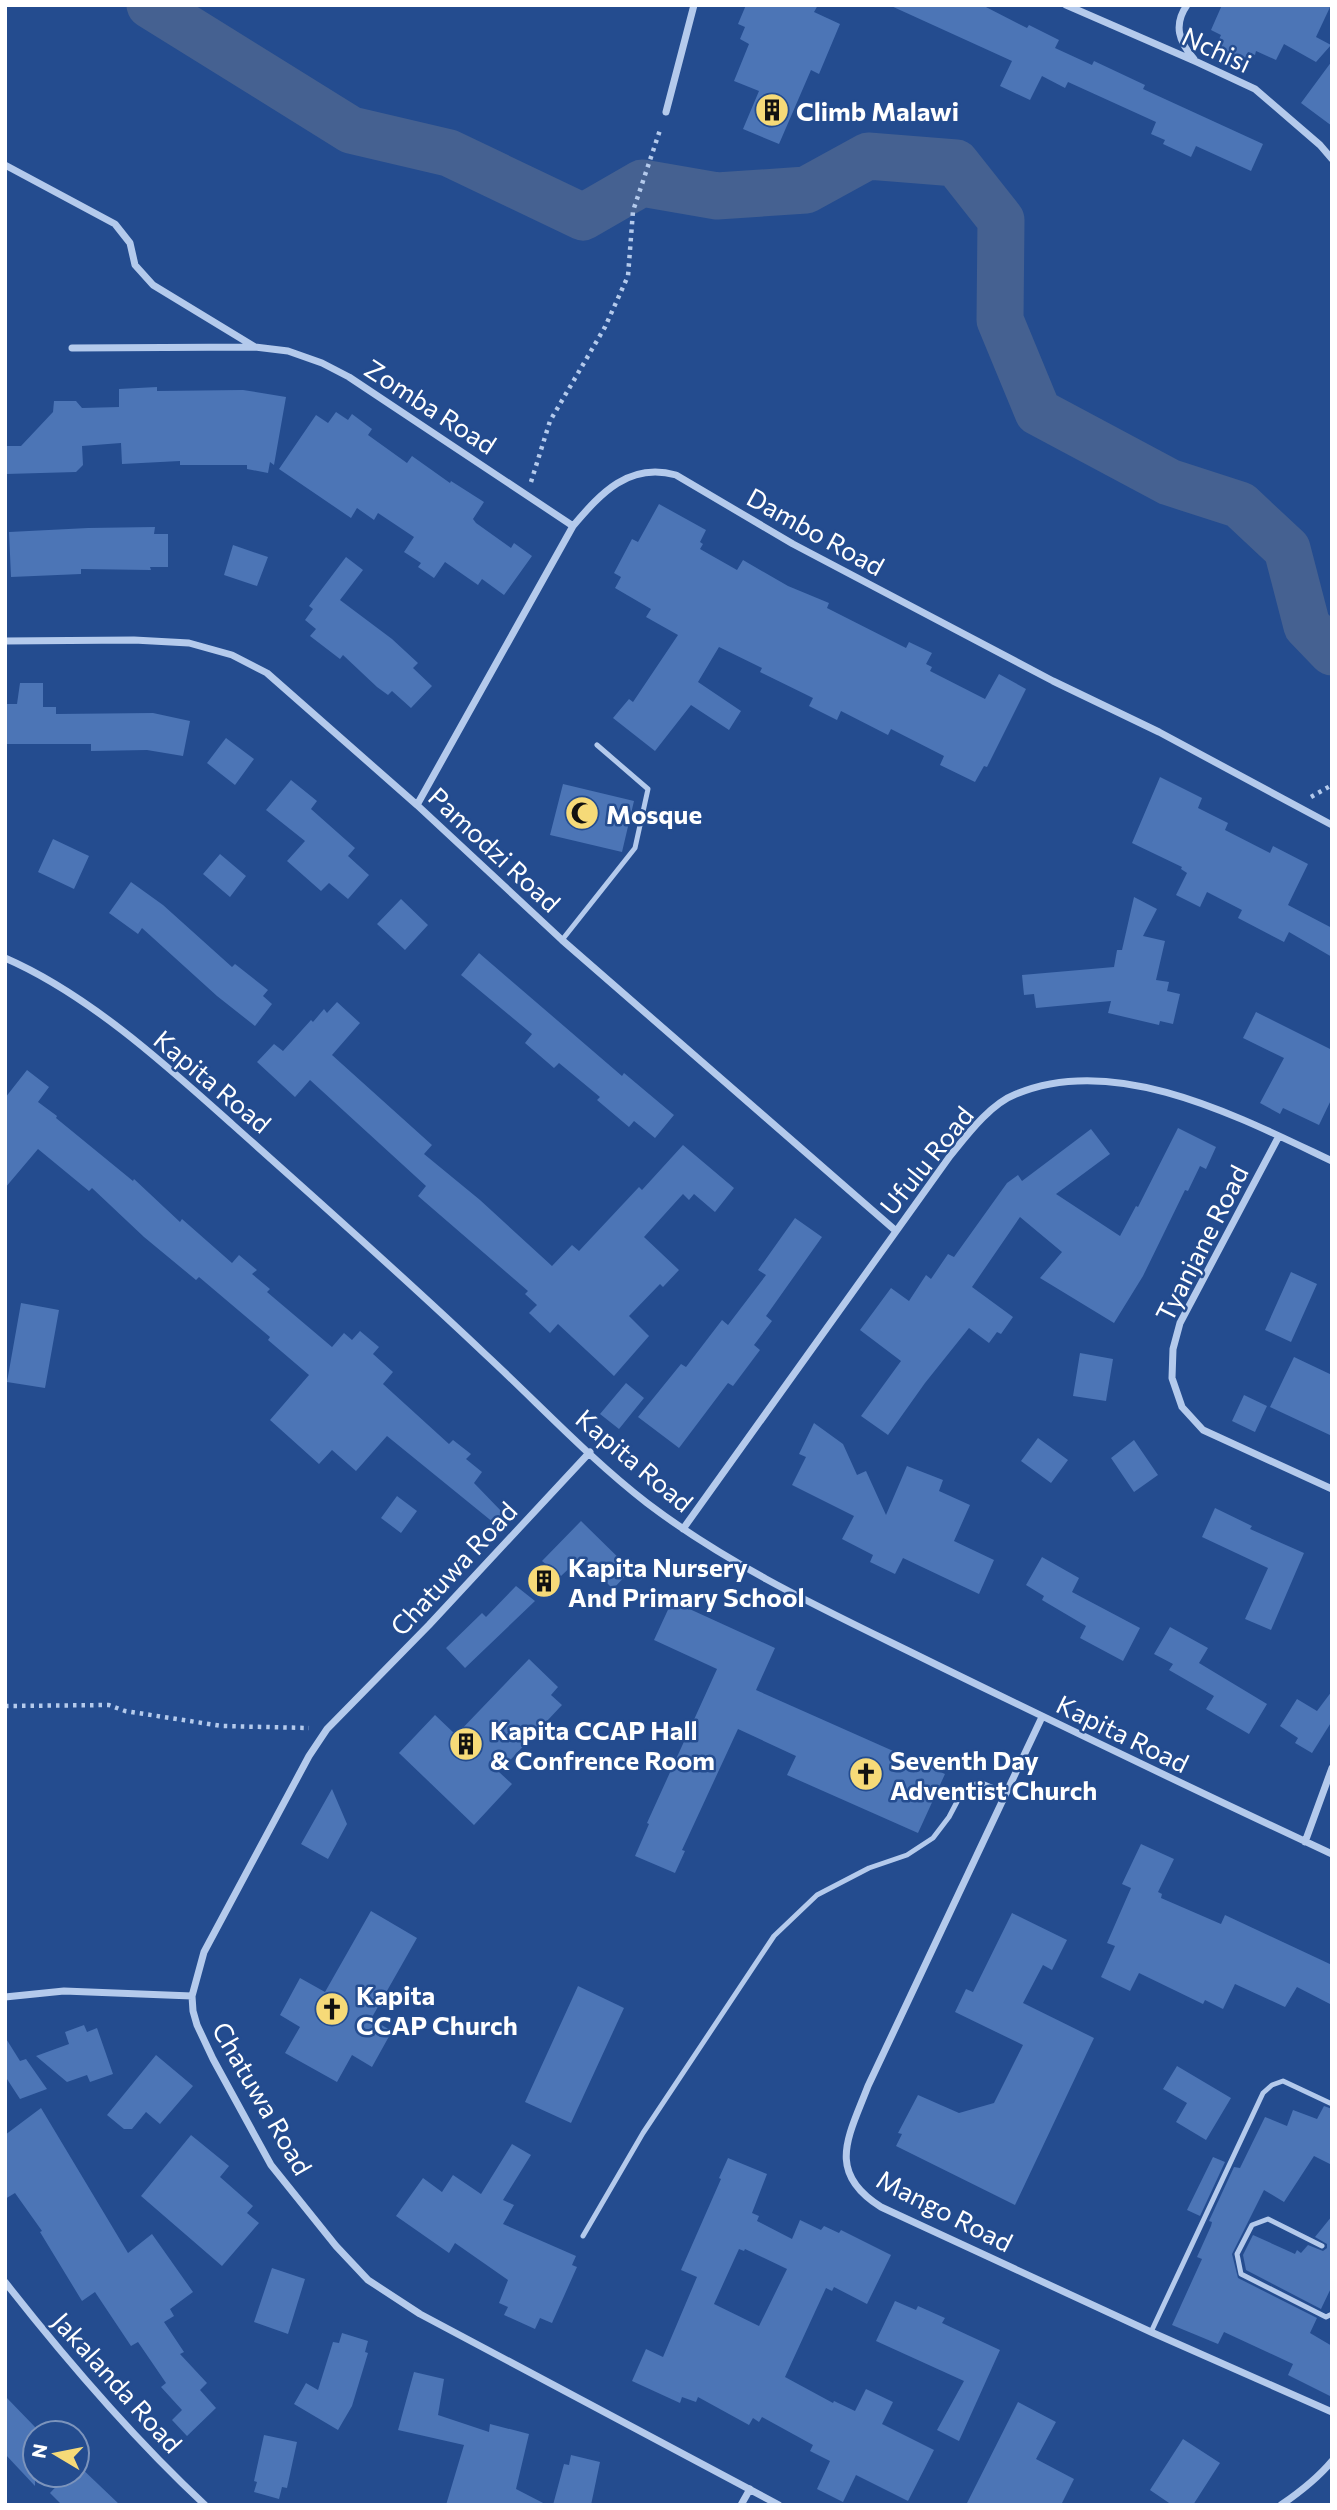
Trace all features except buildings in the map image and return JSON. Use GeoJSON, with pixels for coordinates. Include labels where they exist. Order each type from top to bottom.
{"type":"FeatureCollection","features":[{"type":"Feature","properties":{"kind":"street"},"geometry":{"type":"LineString","coordinates":[[666,113],[694,5]]}},
{"type":"Feature","properties":{"kind":"street","name":"Nchisi"},"geometry":{"type":"LineString","coordinates":[[1066,5],[1255,89],[1320,145],[1332,159]]}},
{"type":"Feature","properties":{"kind":"street"},"geometry":{"type":"LineString","coordinates":[[1187,5],[1181,14],[1178,31],[1184,47],[1197,62]]}},
{"type":"Feature","properties":{"kind":"street","name":"Zomba Road"},"geometry":{"type":"LineString","coordinates":[[5,166],[116,224],[130,243],[135,265],[153,285],[255,347]]}},
{"type":"Feature","properties":{"kind":"street","name":"Zomba Road"},"geometry":{"type":"LineString","coordinates":[[72,348],[255,347],[288,351],[322,363],[349,377],[573,526]]}},
{"type":"Feature","properties":{"kind":"street","name":"Dambo Road"},"geometry":{"type":"LineString","coordinates":[[417,805],[573,526],[597,498],[617,483],[657,470],[676,475],[804,550],[1053,681],[1159,732],[1332,825]]}},
{"type":"Feature","properties":{"kind":"street","name":"Pamodzi Road"},"geometry":{"type":"LineString","coordinates":[[5,640],[134,640],[189,643],[232,655],[267,673],[417,805],[562,940],[895,1231]]}},
{"type":"Feature","properties":{"kind":"street","name":"Kapita Road"},"geometry":{"type":"LineString","coordinates":[[5,958],[71,992],[183,1080],[390,1265],[590,1452],[644,1500],[683,1529],[806,1601],[1042,1717],[1332,1854]]}},
{"type":"Feature","properties":{"kind":"street","name":"Ufulu Road"},"geometry":{"type":"LineString","coordinates":[[683,1529],[950,1156],[981,1120],[1013,1094],[1051,1083],[1089,1081],[1127,1084],[1210,1107],[1332,1161]]}},
{"type":"Feature","properties":{"kind":"street","name":"Tyanjane Road"},"geometry":{"type":"LineString","coordinates":[[1279,1136],[1180,1323],[1173,1349],[1172,1378],[1182,1407],[1203,1430],[1332,1489]]}},
{"type":"Feature","properties":{"kind":"street","name":"Chatuwa Road"},"geometry":{"type":"LineString","coordinates":[[590,1452],[429,1625],[327,1729],[302,1767],[204,1952],[192,1996],[197,2025],[240,2112],[271,2165],[336,2246],[368,2280],[420,2314],[779,2505]]}},
{"type":"Feature","properties":{"kind":"street","name":"Mango Road"},"geometry":{"type":"LineString","coordinates":[[1042,1717],[868,2086],[850,2134],[846,2153],[847,2171],[853,2184],[865,2197],[881,2207],[1332,2412]]}},
{"type":"Feature","properties":{"kind":"street"},"geometry":{"type":"LineString","coordinates":[[1305,1842],[1332,1768]]}},
{"type":"Feature","properties":{"kind":"street"},"geometry":{"type":"LineString","coordinates":[[5,1997],[64,1991],[192,1996]]}},
{"type":"Feature","properties":{"kind":"street","name":"Jakalanda Road"},"geometry":{"type":"LineString","coordinates":[[5,2282],[66,2360],[136,2438],[205,2505]]}},
{"type":"Feature","properties":{"kind":"street"},"geometry":{"type":"LineString","coordinates":[[1281,2505],[1300,2493],[1332,2461]]}},
{"type":"Feature","properties":{"kind":"street"},"geometry":{"type":"LineString","coordinates":[[741,2505],[750,2489]]}},
{"type":"Feature","properties":{"kind":"lane"},"geometry":{"type":"LineString","coordinates":[[562,940],[635,848],[648,789],[597,746]]}},
{"type":"Feature","properties":{"kind":"lane"},"geometry":{"type":"LineString","coordinates":[[583,2236],[643,2133],[774,1936],[817,1895],[869,1868],[907,1855],[933,1838],[959,1798],[971,1785],[982,1783],[1006,1793]]}},
{"type":"Feature","properties":{"kind":"lane"},"geometry":{"type":"LineString","coordinates":[[1151,2332],[1263,2093],[1272,2085],[1283,2081],[1332,2104]]}},
{"type":"Feature","properties":{"kind":"lane"},"geometry":{"type":"LineString","coordinates":[[1322,2246],[1268,2219],[1252,2225],[1237,2254],[1241,2274],[1326,2317],[1332,2314]]}},
{"type":"Feature","properties":{"kind":"path"},"geometry":{"type":"LineString","coordinates":[[528,495],[550,421],[605,327],[628,276],[633,211],[666,113]]}},
{"type":"Feature","properties":{"kind":"path"},"geometry":{"type":"LineString","coordinates":[[5,1706],[108,1704],[125,1711],[222,1726],[327,1729]]}},
{"type":"Feature","properties":{"kind":"waterway"},"geometry":{"type":"LineString","coordinates":[[150,5],[351,130],[449,153],[583,217],[642,183],[717,196],[806,190],[868,156],[956,163],[1001,220],[1000,320],[1038,412],[1169,482],[1240,505],[1287,549],[1307,626],[1332,652]]}},
{"type":"Feature","properties":{"kind":"place","name":"Climb Malawi"},"geometry":{"type":"Point","coordinates":[772,110]}},
{"type":"Feature","properties":{"kind":"place","name":"Mosque"},"geometry":{"type":"Point","coordinates":[582,813]}},
{"type":"Feature","properties":{"kind":"place","name":"Kapita Nursery And Primary School"},"geometry":{"type":"Point","coordinates":[544,1581]}},
{"type":"Feature","properties":{"kind":"place","name":"Kapita CCAP Hall & Confrence Room"},"geometry":{"type":"Point","coordinates":[466,1744]}},
{"type":"Feature","properties":{"kind":"place","name":"Seventh Day Adventist Church"},"geometry":{"type":"Point","coordinates":[866,1774]}},
{"type":"Feature","properties":{"kind":"place","name":"Kapita CCAP Church"},"geometry":{"type":"Point","coordinates":[332,2009]}}]}
